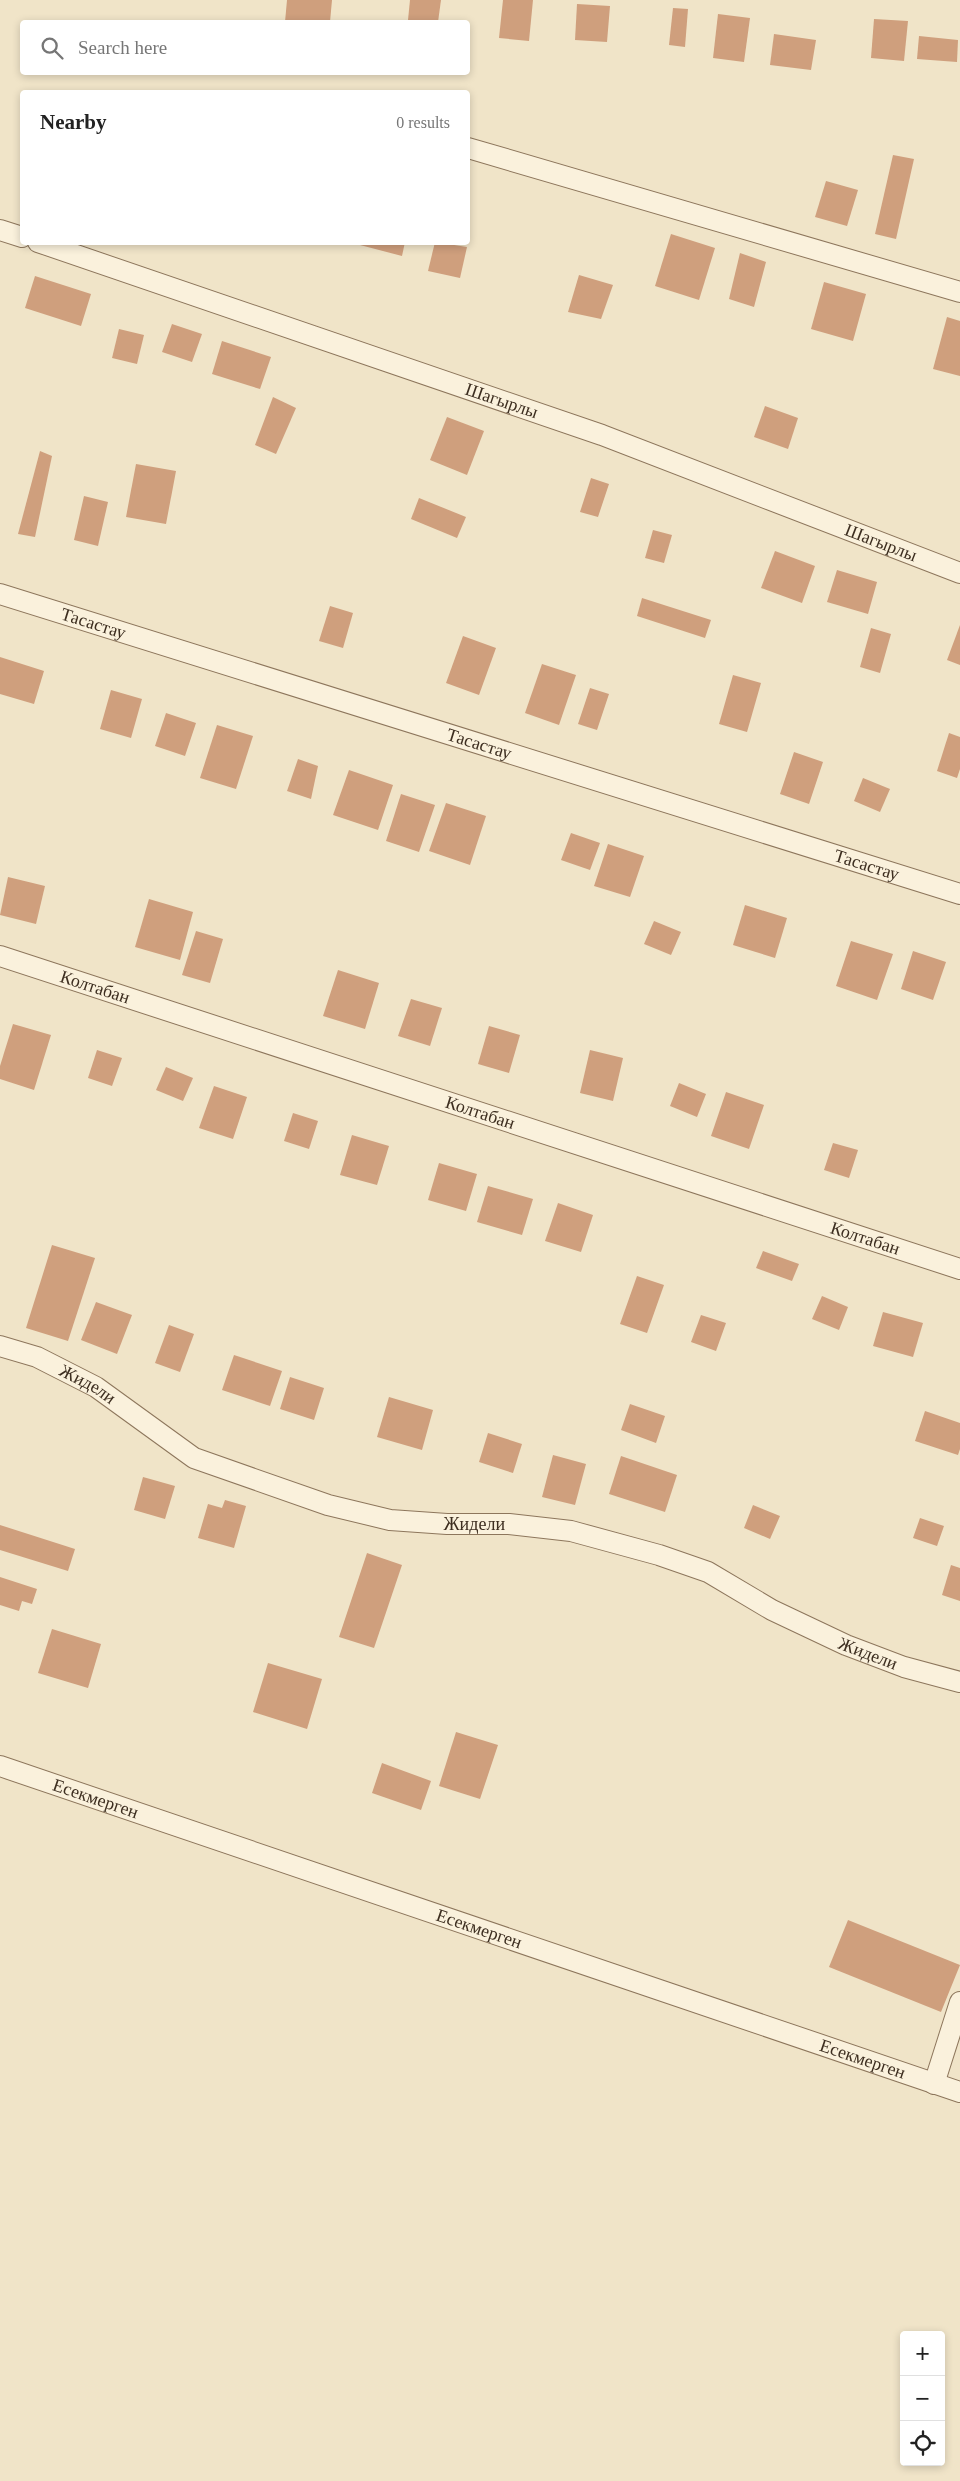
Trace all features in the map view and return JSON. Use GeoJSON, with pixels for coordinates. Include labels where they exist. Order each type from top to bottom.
{"type":"FeatureCollection","features":[{"type":"Feature","properties":{"kind":"street"},"geometry":{"type":"LineString","coordinates":[[470,149],[960,292]]}},
{"type":"Feature","properties":{"kind":"street"},"geometry":{"type":"LineString","coordinates":[[0,230],[20,236]]}},
{"type":"Feature","properties":{"kind":"street","name":"Шагырлы"},"geometry":{"type":"LineString","coordinates":[[47,245],[602,435],[960,573]]}},
{"type":"Feature","properties":{"kind":"street","name":"Тасастау"},"geometry":{"type":"LineString","coordinates":[[0,594],[960,894]]}},
{"type":"Feature","properties":{"kind":"street","name":"Колтабан"},"geometry":{"type":"LineString","coordinates":[[0,956],[960,1269]]}},
{"type":"Feature","properties":{"kind":"street","name":"Жидели"},"geometry":{"type":"LineString","coordinates":[[0,1346],[37,1357],[96,1387],[194,1458],[319,1502],[390,1520],[447,1524],[508,1524],[571,1531],[659,1555],[708,1572],[772,1610],[846,1644],[904,1667],[960,1682]]}},
{"type":"Feature","properties":{"kind":"street","name":"Eсекмерген"},"geometry":{"type":"LineString","coordinates":[[0,1766],[960,2092]]}},
{"type":"Feature","properties":{"kind":"street"},"geometry":{"type":"LineString","coordinates":[[934,2084],[960,2002]]}},
{"type":"Feature","properties":{"kind":"building"},"geometry":{"type":"Polygon","coordinates":[[[287,0],[332,0],[330,20],[285,20],[287,0]]]}},
{"type":"Feature","properties":{"kind":"building"},"geometry":{"type":"Polygon","coordinates":[[[410,0],[441,0],[438,20],[408,20],[410,0]]]}},
{"type":"Feature","properties":{"kind":"building"},"geometry":{"type":"Polygon","coordinates":[[[503,0],[533,0],[529,41],[499,38],[503,0]]]}},
{"type":"Feature","properties":{"kind":"building"},"geometry":{"type":"Polygon","coordinates":[[[577,4],[610,6],[607,42],[575,40],[577,4]]]}},
{"type":"Feature","properties":{"kind":"building"},"geometry":{"type":"Polygon","coordinates":[[[673,8],[688,9],[685,47],[669,45],[673,8]]]}},
{"type":"Feature","properties":{"kind":"building"},"geometry":{"type":"Polygon","coordinates":[[[718,14],[750,18],[744,62],[713,58],[718,14]]]}},
{"type":"Feature","properties":{"kind":"building"},"geometry":{"type":"Polygon","coordinates":[[[874,19],[908,21],[904,61],[871,58],[874,19]]]}},
{"type":"Feature","properties":{"kind":"building"},"geometry":{"type":"Polygon","coordinates":[[[774,34],[816,40],[811,70],[770,65],[774,34]]]}},
{"type":"Feature","properties":{"kind":"building"},"geometry":{"type":"Polygon","coordinates":[[[919,36],[958,40],[957,62],[917,59],[919,36]]]}},
{"type":"Feature","properties":{"kind":"building"},"geometry":{"type":"Polygon","coordinates":[[[893,155],[914,159],[896,239],[875,234],[893,155]]]}},
{"type":"Feature","properties":{"kind":"building"},"geometry":{"type":"Polygon","coordinates":[[[826,181],[858,190],[847,226],[815,217],[826,181]]]}},
{"type":"Feature","properties":{"kind":"building"},"geometry":{"type":"Polygon","coordinates":[[[671,234],[715,248],[699,300],[655,286],[671,234]]]}},
{"type":"Feature","properties":{"kind":"building"},"geometry":{"type":"Polygon","coordinates":[[[360,245],[404,245],[402,256],[360,245]]]}},
{"type":"Feature","properties":{"kind":"building"},"geometry":{"type":"Polygon","coordinates":[[[434,245],[467,247],[460,278],[428,271],[434,245]]]}},
{"type":"Feature","properties":{"kind":"building"},"geometry":{"type":"Polygon","coordinates":[[[740,253],[766,262],[754,307],[729,299],[740,253]]]}},
{"type":"Feature","properties":{"kind":"building"},"geometry":{"type":"Polygon","coordinates":[[[579,275],[613,285],[601,319],[568,312],[579,275]]]}},
{"type":"Feature","properties":{"kind":"building"},"geometry":{"type":"Polygon","coordinates":[[[35,276],[91,294],[81,326],[25,308],[35,276]]]}},
{"type":"Feature","properties":{"kind":"building"},"geometry":{"type":"Polygon","coordinates":[[[824,282],[866,294],[853,341],[811,329],[824,282]]]}},
{"type":"Feature","properties":{"kind":"building"},"geometry":{"type":"Polygon","coordinates":[[[947,317],[960,321],[960,376],[933,369],[947,317]]]}},
{"type":"Feature","properties":{"kind":"building"},"geometry":{"type":"Polygon","coordinates":[[[172,324],[202,334],[192,362],[162,352],[172,324]]]}},
{"type":"Feature","properties":{"kind":"building"},"geometry":{"type":"Polygon","coordinates":[[[119,329],[144,335],[137,364],[112,358],[119,329]]]}},
{"type":"Feature","properties":{"kind":"building"},"geometry":{"type":"Polygon","coordinates":[[[222,341],[271,357],[260,389],[212,374],[222,341]]]}},
{"type":"Feature","properties":{"kind":"building"},"geometry":{"type":"Polygon","coordinates":[[[273,397],[296,408],[276,454],[255,445],[273,397]]]}},
{"type":"Feature","properties":{"kind":"building"},"geometry":{"type":"Polygon","coordinates":[[[765,406],[798,418],[788,449],[754,437],[765,406]]]}},
{"type":"Feature","properties":{"kind":"building"},"geometry":{"type":"Polygon","coordinates":[[[447,417],[484,431],[467,475],[430,460],[447,417]]]}},
{"type":"Feature","properties":{"kind":"building"},"geometry":{"type":"Polygon","coordinates":[[[40,451],[52,456],[35,537],[18,534],[40,451]]]}},
{"type":"Feature","properties":{"kind":"building"},"geometry":{"type":"Polygon","coordinates":[[[136,464],[176,471],[166,524],[126,517],[136,464]]]}},
{"type":"Feature","properties":{"kind":"building"},"geometry":{"type":"Polygon","coordinates":[[[591,478],[609,484],[598,517],[580,512],[591,478]]]}},
{"type":"Feature","properties":{"kind":"building"},"geometry":{"type":"Polygon","coordinates":[[[84,496],[108,502],[98,546],[74,540],[84,496]]]}},
{"type":"Feature","properties":{"kind":"building"},"geometry":{"type":"Polygon","coordinates":[[[419,498],[466,517],[457,538],[411,519],[419,498]]]}},
{"type":"Feature","properties":{"kind":"building"},"geometry":{"type":"Polygon","coordinates":[[[653,530],[672,535],[664,563],[645,558],[653,530]]]}},
{"type":"Feature","properties":{"kind":"building"},"geometry":{"type":"Polygon","coordinates":[[[775,551],[815,566],[802,603],[761,588],[775,551]]]}},
{"type":"Feature","properties":{"kind":"building"},"geometry":{"type":"Polygon","coordinates":[[[837,570],[877,582],[868,614],[827,602],[837,570]]]}},
{"type":"Feature","properties":{"kind":"building"},"geometry":{"type":"Polygon","coordinates":[[[642,598],[711,620],[705,638],[637,616],[642,598]]]}},
{"type":"Feature","properties":{"kind":"building"},"geometry":{"type":"Polygon","coordinates":[[[330,606],[353,613],[343,648],[319,641],[330,606]]]}},
{"type":"Feature","properties":{"kind":"building"},"geometry":{"type":"Polygon","coordinates":[[[960,625],[960,665],[947,660],[960,625]]]}},
{"type":"Feature","properties":{"kind":"building"},"geometry":{"type":"Polygon","coordinates":[[[871,628],[891,634],[880,673],[860,667],[871,628]]]}},
{"type":"Feature","properties":{"kind":"building"},"geometry":{"type":"Polygon","coordinates":[[[463,636],[496,648],[479,695],[446,683],[463,636]]]}},
{"type":"Feature","properties":{"kind":"building"},"geometry":{"type":"Polygon","coordinates":[[[0,657],[44,671],[34,704],[0,694],[0,657]]]}},
{"type":"Feature","properties":{"kind":"building"},"geometry":{"type":"Polygon","coordinates":[[[542,664],[576,675],[559,725],[525,713],[542,664]]]}},
{"type":"Feature","properties":{"kind":"building"},"geometry":{"type":"Polygon","coordinates":[[[733,675],[761,683],[747,732],[719,724],[733,675]]]}},
{"type":"Feature","properties":{"kind":"building"},"geometry":{"type":"Polygon","coordinates":[[[590,688],[609,694],[597,730],[578,724],[590,688]]]}},
{"type":"Feature","properties":{"kind":"building"},"geometry":{"type":"Polygon","coordinates":[[[111,690],[142,699],[131,738],[100,729],[111,690]]]}},
{"type":"Feature","properties":{"kind":"building"},"geometry":{"type":"Polygon","coordinates":[[[166,713],[196,723],[185,756],[155,746],[166,713]]]}},
{"type":"Feature","properties":{"kind":"building"},"geometry":{"type":"Polygon","coordinates":[[[217,725],[253,736],[236,789],[200,778],[217,725]]]}},
{"type":"Feature","properties":{"kind":"building"},"geometry":{"type":"Polygon","coordinates":[[[949,733],[960,737],[960,769],[957,778],[937,771],[949,733]]]}},
{"type":"Feature","properties":{"kind":"building"},"geometry":{"type":"Polygon","coordinates":[[[794,752],[823,762],[809,804],[780,794],[794,752]]]}},
{"type":"Feature","properties":{"kind":"building"},"geometry":{"type":"Polygon","coordinates":[[[298,759],[318,766],[311,799],[287,791],[298,759]]]}},
{"type":"Feature","properties":{"kind":"building"},"geometry":{"type":"Polygon","coordinates":[[[349,770],[393,785],[378,830],[333,815],[349,770]]]}},
{"type":"Feature","properties":{"kind":"building"},"geometry":{"type":"Polygon","coordinates":[[[863,778],[890,789],[880,812],[854,801],[863,778]]]}},
{"type":"Feature","properties":{"kind":"building"},"geometry":{"type":"Polygon","coordinates":[[[401,794],[435,805],[419,852],[386,841],[401,794]]]}},
{"type":"Feature","properties":{"kind":"building"},"geometry":{"type":"Polygon","coordinates":[[[446,803],[486,816],[470,865],[429,851],[446,803]]]}},
{"type":"Feature","properties":{"kind":"building"},"geometry":{"type":"Polygon","coordinates":[[[571,833],[600,843],[590,870],[561,860],[571,833]]]}},
{"type":"Feature","properties":{"kind":"building"},"geometry":{"type":"Polygon","coordinates":[[[608,844],[644,856],[630,897],[594,886],[608,844]]]}},
{"type":"Feature","properties":{"kind":"building"},"geometry":{"type":"Polygon","coordinates":[[[8,877],[45,886],[36,924],[0,915],[8,877]]]}},
{"type":"Feature","properties":{"kind":"building"},"geometry":{"type":"Polygon","coordinates":[[[149,899],[193,912],[180,960],[135,947],[149,899]]]}},
{"type":"Feature","properties":{"kind":"building"},"geometry":{"type":"Polygon","coordinates":[[[745,905],[787,918],[775,958],[733,945],[745,905]]]}},
{"type":"Feature","properties":{"kind":"building"},"geometry":{"type":"Polygon","coordinates":[[[654,921],[681,932],[671,955],[644,944],[654,921]]]}},
{"type":"Feature","properties":{"kind":"building"},"geometry":{"type":"Polygon","coordinates":[[[196,931],[223,939],[210,983],[182,975],[196,931]]]}},
{"type":"Feature","properties":{"kind":"building"},"geometry":{"type":"Polygon","coordinates":[[[851,941],[893,954],[877,1000],[836,986],[851,941]]]}},
{"type":"Feature","properties":{"kind":"building"},"geometry":{"type":"Polygon","coordinates":[[[913,951],[946,962],[933,1000],[901,989],[913,951]]]}},
{"type":"Feature","properties":{"kind":"building"},"geometry":{"type":"Polygon","coordinates":[[[338,970],[379,983],[365,1029],[323,1016],[338,970]]]}},
{"type":"Feature","properties":{"kind":"building"},"geometry":{"type":"Polygon","coordinates":[[[411,999],[442,1008],[430,1046],[398,1036],[411,999]]]}},
{"type":"Feature","properties":{"kind":"building"},"geometry":{"type":"Polygon","coordinates":[[[13,1024],[51,1035],[34,1090],[0,1079],[0,1066],[13,1024]]]}},
{"type":"Feature","properties":{"kind":"building"},"geometry":{"type":"Polygon","coordinates":[[[489,1026],[520,1035],[509,1073],[478,1064],[489,1026]]]}},
{"type":"Feature","properties":{"kind":"building"},"geometry":{"type":"Polygon","coordinates":[[[97,1050],[122,1058],[112,1086],[88,1078],[97,1050]]]}},
{"type":"Feature","properties":{"kind":"building"},"geometry":{"type":"Polygon","coordinates":[[[590,1050],[623,1058],[613,1101],[580,1093],[590,1050]]]}},
{"type":"Feature","properties":{"kind":"building"},"geometry":{"type":"Polygon","coordinates":[[[166,1067],[193,1078],[183,1101],[156,1090],[166,1067]]]}},
{"type":"Feature","properties":{"kind":"building"},"geometry":{"type":"Polygon","coordinates":[[[679,1083],[706,1094],[697,1117],[670,1106],[679,1083]]]}},
{"type":"Feature","properties":{"kind":"building"},"geometry":{"type":"Polygon","coordinates":[[[214,1086],[247,1097],[233,1139],[199,1128],[214,1086]]]}},
{"type":"Feature","properties":{"kind":"building"},"geometry":{"type":"Polygon","coordinates":[[[726,1092],[764,1105],[749,1149],[711,1136],[726,1092]]]}},
{"type":"Feature","properties":{"kind":"building"},"geometry":{"type":"Polygon","coordinates":[[[293,1113],[318,1121],[309,1149],[284,1141],[293,1113]]]}},
{"type":"Feature","properties":{"kind":"building"},"geometry":{"type":"Polygon","coordinates":[[[352,1135],[389,1146],[377,1185],[340,1175],[352,1135]]]}},
{"type":"Feature","properties":{"kind":"building"},"geometry":{"type":"Polygon","coordinates":[[[833,1143],[858,1150],[849,1178],[824,1170],[833,1143]]]}},
{"type":"Feature","properties":{"kind":"building"},"geometry":{"type":"Polygon","coordinates":[[[439,1163],[477,1174],[466,1211],[428,1200],[439,1163]]]}},
{"type":"Feature","properties":{"kind":"building"},"geometry":{"type":"Polygon","coordinates":[[[488,1186],[533,1199],[522,1235],[477,1222],[488,1186]]]}},
{"type":"Feature","properties":{"kind":"building"},"geometry":{"type":"Polygon","coordinates":[[[558,1203],[593,1215],[581,1252],[545,1241],[558,1203]]]}},
{"type":"Feature","properties":{"kind":"building"},"geometry":{"type":"Polygon","coordinates":[[[52,1245],[95,1258],[68,1341],[26,1328],[52,1245]]]}},
{"type":"Feature","properties":{"kind":"building"},"geometry":{"type":"Polygon","coordinates":[[[763,1251],[799,1264],[792,1281],[756,1268],[763,1251]]]}},
{"type":"Feature","properties":{"kind":"building"},"geometry":{"type":"Polygon","coordinates":[[[637,1276],[664,1285],[647,1333],[620,1324],[637,1276]]]}},
{"type":"Feature","properties":{"kind":"building"},"geometry":{"type":"Polygon","coordinates":[[[822,1296],[848,1307],[839,1330],[812,1319],[822,1296]]]}},
{"type":"Feature","properties":{"kind":"building"},"geometry":{"type":"Polygon","coordinates":[[[96,1302],[132,1315],[117,1354],[81,1340],[96,1302]]]}},
{"type":"Feature","properties":{"kind":"building"},"geometry":{"type":"Polygon","coordinates":[[[883,1312],[923,1323],[913,1357],[873,1346],[883,1312]]]}},
{"type":"Feature","properties":{"kind":"building"},"geometry":{"type":"Polygon","coordinates":[[[701,1315],[726,1323],[716,1351],[691,1342],[701,1315]]]}},
{"type":"Feature","properties":{"kind":"building"},"geometry":{"type":"Polygon","coordinates":[[[169,1325],[194,1334],[180,1372],[155,1363],[169,1325]]]}},
{"type":"Feature","properties":{"kind":"building"},"geometry":{"type":"Polygon","coordinates":[[[234,1355],[282,1371],[270,1406],[222,1390],[234,1355]]]}},
{"type":"Feature","properties":{"kind":"building"},"geometry":{"type":"Polygon","coordinates":[[[290,1377],[324,1388],[314,1420],[280,1409],[290,1377]]]}},
{"type":"Feature","properties":{"kind":"building"},"geometry":{"type":"Polygon","coordinates":[[[389,1397],[433,1410],[422,1450],[377,1437],[389,1397]]]}},
{"type":"Feature","properties":{"kind":"building"},"geometry":{"type":"Polygon","coordinates":[[[630,1404],[665,1416],[656,1443],[621,1430],[630,1404]]]}},
{"type":"Feature","properties":{"kind":"building"},"geometry":{"type":"Polygon","coordinates":[[[925,1411],[960,1423],[960,1449],[958,1455],[915,1441],[925,1411]]]}},
{"type":"Feature","properties":{"kind":"building"},"geometry":{"type":"Polygon","coordinates":[[[488,1433],[522,1444],[513,1473],[479,1462],[488,1433]]]}},
{"type":"Feature","properties":{"kind":"building"},"geometry":{"type":"Polygon","coordinates":[[[553,1455],[586,1464],[575,1505],[542,1497],[553,1455]]]}},
{"type":"Feature","properties":{"kind":"building"},"geometry":{"type":"Polygon","coordinates":[[[621,1456],[677,1475],[665,1512],[609,1494],[621,1456]]]}},
{"type":"Feature","properties":{"kind":"building"},"geometry":{"type":"Polygon","coordinates":[[[143,1477],[175,1486],[165,1519],[134,1510],[143,1477]]]}},
{"type":"Feature","properties":{"kind":"building"},"geometry":{"type":"Polygon","coordinates":[[[225,1500],[246,1506],[234,1548],[198,1538],[208,1504],[222,1508],[225,1500]]]}},
{"type":"Feature","properties":{"kind":"building"},"geometry":{"type":"Polygon","coordinates":[[[753,1505],[780,1516],[770,1539],[744,1528],[753,1505]]]}},
{"type":"Feature","properties":{"kind":"building"},"geometry":{"type":"Polygon","coordinates":[[[920,1518],[944,1526],[937,1546],[913,1538],[920,1518]]]}},
{"type":"Feature","properties":{"kind":"building"},"geometry":{"type":"Polygon","coordinates":[[[0,1525],[75,1549],[68,1571],[0,1550],[0,1525]]]}},
{"type":"Feature","properties":{"kind":"building"},"geometry":{"type":"Polygon","coordinates":[[[367,1553],[402,1565],[374,1648],[339,1637],[367,1553]]]}},
{"type":"Feature","properties":{"kind":"building"},"geometry":{"type":"Polygon","coordinates":[[[951,1565],[960,1568],[960,1601],[942,1595],[951,1565]]]}},
{"type":"Feature","properties":{"kind":"building"},"geometry":{"type":"Polygon","coordinates":[[[0,1577],[37,1589],[32,1604],[22,1601],[19,1611],[0,1605],[0,1577]]]}},
{"type":"Feature","properties":{"kind":"building"},"geometry":{"type":"Polygon","coordinates":[[[52,1629],[101,1644],[88,1688],[38,1673],[52,1629]]]}},
{"type":"Feature","properties":{"kind":"building"},"geometry":{"type":"Polygon","coordinates":[[[268,1663],[322,1679],[307,1729],[253,1712],[268,1663]]]}},
{"type":"Feature","properties":{"kind":"building"},"geometry":{"type":"Polygon","coordinates":[[[456,1732],[498,1745],[480,1799],[439,1786],[456,1732]]]}},
{"type":"Feature","properties":{"kind":"building"},"geometry":{"type":"Polygon","coordinates":[[[382,1763],[431,1781],[421,1810],[372,1793],[382,1763]]]}},
{"type":"Feature","properties":{"kind":"building"},"geometry":{"type":"Polygon","coordinates":[[[848,1920],[960,1965],[941,2012],[829,1967],[848,1920]]]}}]}
